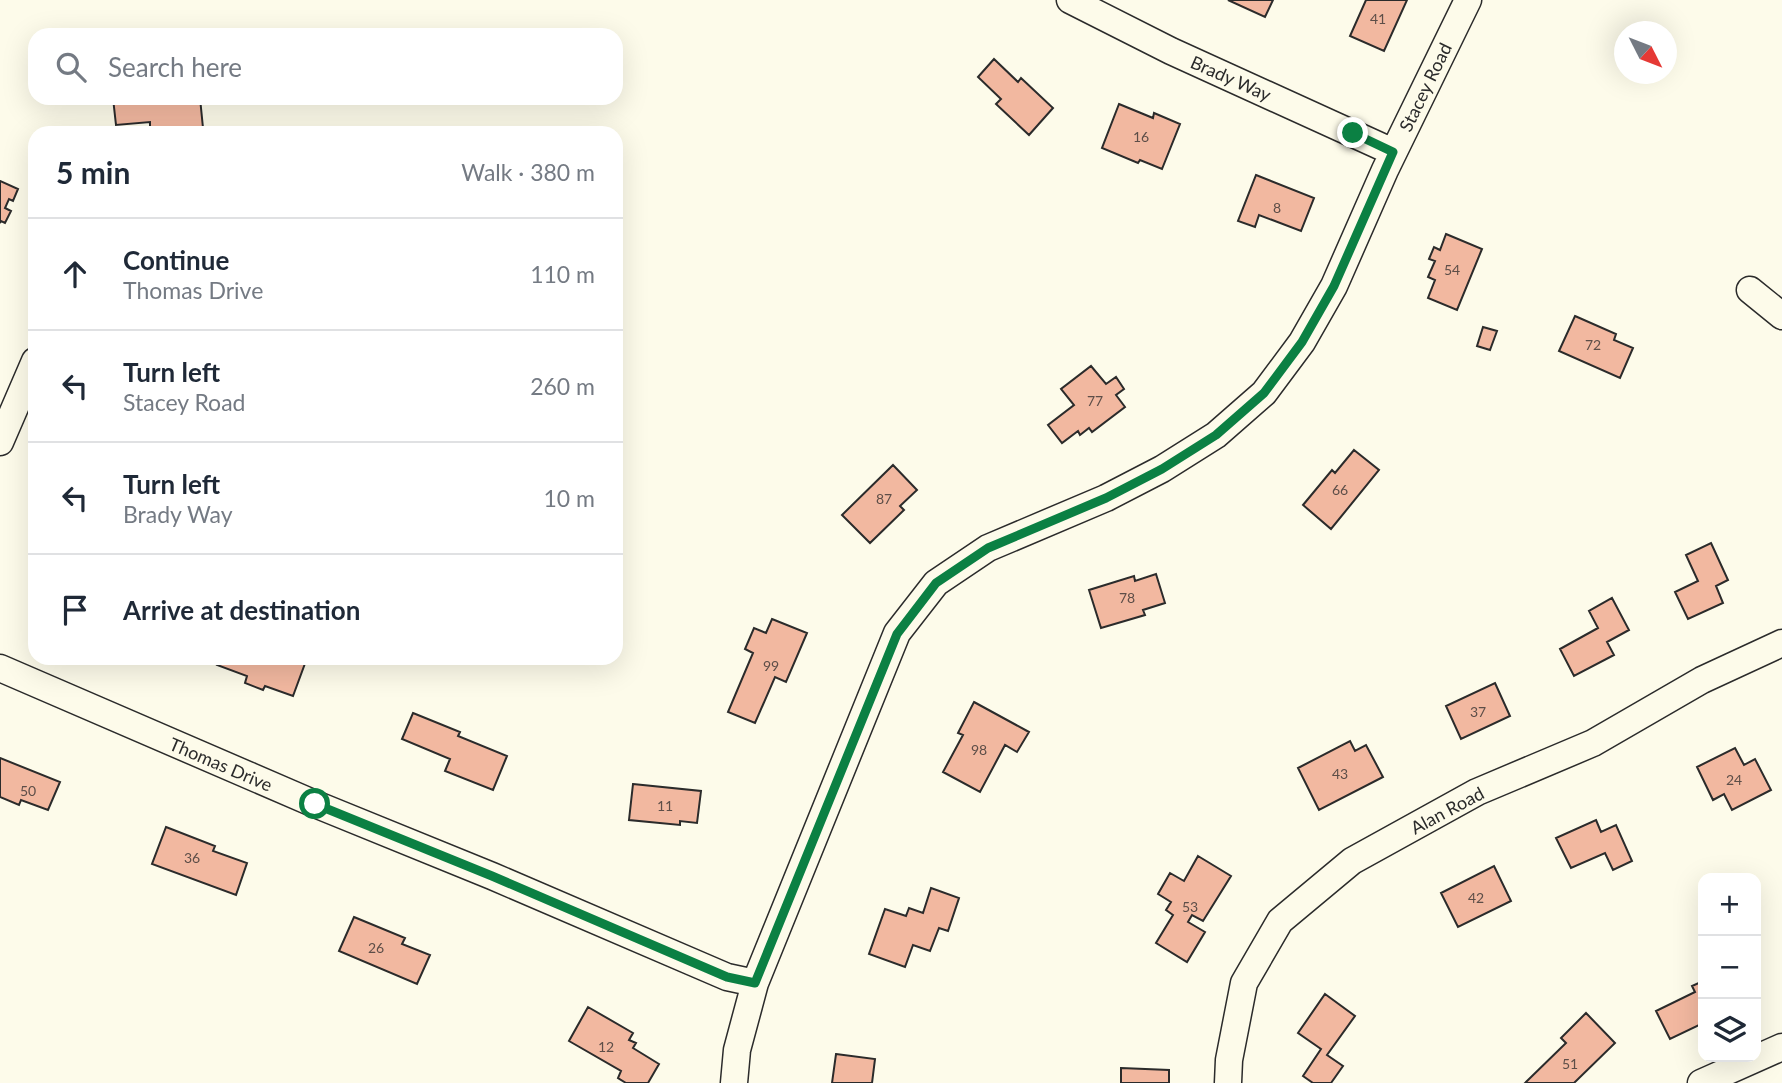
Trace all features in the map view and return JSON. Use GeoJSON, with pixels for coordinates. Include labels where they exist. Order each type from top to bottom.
{"type":"FeatureCollection","features":[{"type":"Feature","properties":{"kind":"street","name":"Brady Way"},"geometry":{"type":"LineString","coordinates":[[1070,0],[1171,51],[1393,152]]}},
{"type":"Feature","properties":{"kind":"street","name":"Stacey Road"},"geometry":{"type":"LineString","coordinates":[[734,1083],[737,1049],[755,983],[897,634],[936,583],[988,548],[1106,498],[1162,469],[1216,435],[1264,393],[1302,342],[1334,286],[1393,152],[1468,0]]}},
{"type":"Feature","properties":{"kind":"street"},"geometry":{"type":"LineString","coordinates":[[1750,289],[1782,316]]}},
{"type":"Feature","properties":{"kind":"street"},"geometry":{"type":"LineString","coordinates":[[0,442],[28,377]]}},
{"type":"Feature","properties":{"kind":"street","name":"Alan Road"},"geometry":{"type":"LineString","coordinates":[[1228,1083],[1229,1060],[1244,983],[1280,921],[1352,861],[1477,792],[1593,743],[1702,680],[1782,643]]}},
{"type":"Feature","properties":{"kind":"street","name":"Thomas Drive"},"geometry":{"type":"LineString","coordinates":[[0,668],[727,977],[755,983]]}},
{"type":"Feature","properties":{"kind":"street"},"geometry":{"type":"LineString","coordinates":[[1701,1083],[1782,1047]]}},
{"type":"Feature","properties":{"kind":"building"},"geometry":{"type":"Polygon","coordinates":[[[1228,0],[1273,0],[1265,17],[1228,0]]]}},
{"type":"Feature","properties":{"kind":"building"},"geometry":{"type":"Polygon","coordinates":[[[1366,0],[1407,0],[1384,51],[1350,36],[1366,0]]]}},
{"type":"Feature","properties":{"kind":"building"},"geometry":{"type":"Polygon","coordinates":[[[994,59],[1018,82],[1021,78],[1053,108],[1029,135],[996,104],[1001,99],[978,77],[994,59]]]}},
{"type":"Feature","properties":{"kind":"building"},"geometry":{"type":"Polygon","coordinates":[[[1119,104],[1153,118],[1154,113],[1180,124],[1162,169],[1140,160],[1138,163],[1102,148],[1119,104]]]}},
{"type":"Feature","properties":{"kind":"building"},"geometry":{"type":"Polygon","coordinates":[[[114,105],[201,105],[203,126],[150,126],[150,122],[116,125],[114,105]]]}},
{"type":"Feature","properties":{"kind":"building"},"geometry":{"type":"Polygon","coordinates":[[[1256,175],[1314,198],[1301,231],[1259,215],[1255,227],[1238,221],[1256,175]]]}},
{"type":"Feature","properties":{"kind":"building"},"geometry":{"type":"Polygon","coordinates":[[[0,181],[18,189],[13,201],[9,199],[5,208],[11,211],[5,223],[0,223],[0,181]]]}},
{"type":"Feature","properties":{"kind":"building"},"geometry":{"type":"Polygon","coordinates":[[[1446,234],[1482,249],[1457,310],[1428,298],[1435,280],[1428,277],[1435,261],[1429,259],[1434,247],[1440,250],[1446,234]]]}},
{"type":"Feature","properties":{"kind":"building"},"geometry":{"type":"Polygon","coordinates":[[[1575,316],[1616,334],[1614,340],[1633,348],[1620,378],[1559,351],[1575,316]]]}},
{"type":"Feature","properties":{"kind":"building"},"geometry":{"type":"Polygon","coordinates":[[[1483,327],[1497,331],[1490,350],[1477,346],[1483,327]]]}},
{"type":"Feature","properties":{"kind":"building"},"geometry":{"type":"Polygon","coordinates":[[[1091,366],[1106,384],[1116,377],[1124,389],[1116,395],[1125,407],[1092,432],[1089,428],[1080,435],[1078,431],[1062,443],[1048,425],[1074,405],[1061,389],[1091,366]]]}},
{"type":"Feature","properties":{"kind":"building"},"geometry":{"type":"Polygon","coordinates":[[[1354,450],[1379,470],[1331,529],[1303,505],[1332,470],[1335,473],[1354,450]]]}},
{"type":"Feature","properties":{"kind":"building"},"geometry":{"type":"Polygon","coordinates":[[[893,465],[917,490],[900,506],[904,510],[870,543],[842,515],[893,465]]]}},
{"type":"Feature","properties":{"kind":"building"},"geometry":{"type":"Polygon","coordinates":[[[1711,543],[1728,580],[1716,586],[1723,603],[1688,619],[1675,592],[1698,581],[1686,555],[1711,543]]]}},
{"type":"Feature","properties":{"kind":"building"},"geometry":{"type":"Polygon","coordinates":[[[1156,574],[1165,603],[1143,610],[1145,615],[1101,628],[1089,590],[1134,576],[1135,581],[1156,574]]]}},
{"type":"Feature","properties":{"kind":"building"},"geometry":{"type":"Polygon","coordinates":[[[1612,598],[1629,630],[1607,642],[1614,655],[1574,676],[1560,649],[1598,628],[1589,611],[1612,598]]]}},
{"type":"Feature","properties":{"kind":"building"},"geometry":{"type":"Polygon","coordinates":[[[772,619],[807,633],[786,682],[775,677],[755,723],[728,712],[753,653],[745,649],[754,628],[766,633],[772,619]]]}},
{"type":"Feature","properties":{"kind":"building"},"geometry":{"type":"Polygon","coordinates":[[[217,665],[304,665],[293,696],[265,686],[263,690],[245,683],[247,676],[217,665]]]}},
{"type":"Feature","properties":{"kind":"building"},"geometry":{"type":"Polygon","coordinates":[[[1495,683],[1510,716],[1461,739],[1446,706],[1495,683]]]}},
{"type":"Feature","properties":{"kind":"building"},"geometry":{"type":"Polygon","coordinates":[[[974,702],[1029,732],[1017,752],[1005,745],[980,792],[943,772],[963,735],[958,733],[974,702]]]}},
{"type":"Feature","properties":{"kind":"building"},"geometry":{"type":"Polygon","coordinates":[[[413,713],[460,732],[458,736],[507,756],[493,790],[445,771],[450,759],[402,739],[413,713]]]}},
{"type":"Feature","properties":{"kind":"building"},"geometry":{"type":"Polygon","coordinates":[[[1350,741],[1355,751],[1366,745],[1383,777],[1319,810],[1298,768],[1350,741]]]}},
{"type":"Feature","properties":{"kind":"building"},"geometry":{"type":"Polygon","coordinates":[[[1735,748],[1744,765],[1755,759],[1771,790],[1732,810],[1724,794],[1713,800],[1697,767],[1735,748]]]}},
{"type":"Feature","properties":{"kind":"building"},"geometry":{"type":"Polygon","coordinates":[[[0,758],[60,782],[48,810],[21,800],[19,805],[0,797],[0,758]]]}},
{"type":"Feature","properties":{"kind":"building"},"geometry":{"type":"Polygon","coordinates":[[[633,784],[701,791],[697,823],[680,821],[680,825],[629,820],[633,784]]]}},
{"type":"Feature","properties":{"kind":"building"},"geometry":{"type":"Polygon","coordinates":[[[1596,820],[1601,832],[1616,825],[1632,861],[1613,870],[1605,853],[1571,868],[1556,838],[1596,820]]]}},
{"type":"Feature","properties":{"kind":"building"},"geometry":{"type":"Polygon","coordinates":[[[166,827],[215,846],[213,851],[247,863],[236,895],[152,864],[166,827]]]}},
{"type":"Feature","properties":{"kind":"building"},"geometry":{"type":"Polygon","coordinates":[[[1198,856],[1231,876],[1203,921],[1192,915],[1188,922],[1205,932],[1187,962],[1156,943],[1173,915],[1166,910],[1171,902],[1158,894],[1170,873],[1184,881],[1198,856]]]}},
{"type":"Feature","properties":{"kind":"building"},"geometry":{"type":"Polygon","coordinates":[[[1494,866],[1511,901],[1458,927],[1441,893],[1494,866]]]}},
{"type":"Feature","properties":{"kind":"building"},"geometry":{"type":"Polygon","coordinates":[[[931,888],[959,898],[948,931],[939,928],[930,951],[913,945],[905,967],[869,954],[885,909],[906,916],[909,908],[923,913],[931,888]]]}},
{"type":"Feature","properties":{"kind":"building"},"geometry":{"type":"Polygon","coordinates":[[[354,917],[405,938],[402,944],[430,955],[417,984],[339,951],[354,917]]]}},
{"type":"Feature","properties":{"kind":"building"},"geometry":{"type":"Polygon","coordinates":[[[1698,983],[1698,1025],[1670,1039],[1656,1011],[1695,992],[1692,986],[1698,983]]]}},
{"type":"Feature","properties":{"kind":"building"},"geometry":{"type":"Polygon","coordinates":[[[1325,994],[1355,1016],[1327,1055],[1343,1066],[1331,1083],[1313,1083],[1303,1076],[1321,1049],[1298,1033],[1325,994]]]}},
{"type":"Feature","properties":{"kind":"building"},"geometry":{"type":"Polygon","coordinates":[[[588,1007],[633,1033],[629,1040],[636,1043],[633,1048],[659,1064],[648,1083],[626,1083],[618,1078],[621,1071],[569,1041],[588,1007]]]}},
{"type":"Feature","properties":{"kind":"building"},"geometry":{"type":"Polygon","coordinates":[[[1586,1013],[1615,1043],[1574,1083],[1525,1083],[1566,1043],[1561,1038],[1586,1013]]]}},
{"type":"Feature","properties":{"kind":"building"},"geometry":{"type":"Polygon","coordinates":[[[836,1054],[875,1059],[872,1083],[832,1083],[836,1054]]]}},
{"type":"Feature","properties":{"kind":"building"},"geometry":{"type":"Polygon","coordinates":[[[1121,1068],[1169,1070],[1169,1083],[1121,1083],[1121,1068]]]}},
{"type":"Feature","properties":{"kind":"route"},"geometry":{"type":"LineString","coordinates":[[315,804],[492,876],[727,977],[755,983],[897,634],[936,583],[988,548],[1106,498],[1162,469],[1216,435],[1264,393],[1302,342],[1334,286],[1393,152],[1353,133]]}}]}
